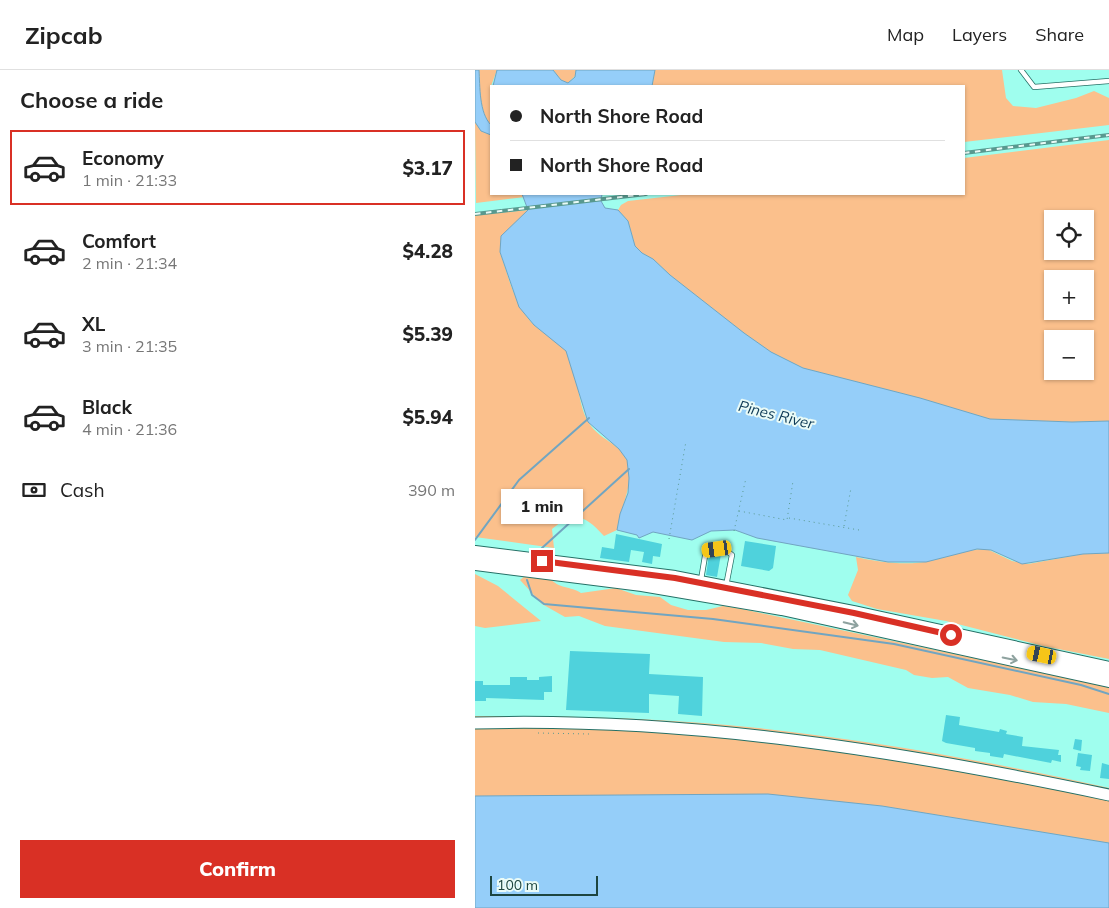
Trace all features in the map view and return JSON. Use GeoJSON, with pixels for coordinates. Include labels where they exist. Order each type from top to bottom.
{"type":"FeatureCollection","features":[{"type":"Feature","properties":{"kind":"highway"},"geometry":{"type":"LineString","coordinates":[[475,553],[701,583],[854,613],[1109,670]]}},
{"type":"Feature","properties":{"kind":"highway"},"geometry":{"type":"LineString","coordinates":[[475,563],[643,584],[764,604],[1109,680]]}},
{"type":"Feature","properties":{"kind":"main road"},"geometry":{"type":"LineString","coordinates":[[475,723],[517,722],[625,726],[816,741],[933,760],[1109,795]]}},
{"type":"Feature","properties":{"kind":"lane"},"geometry":{"type":"LineString","coordinates":[[1021,70],[1034,87],[1109,81]]}},
{"type":"Feature","properties":{"kind":"lane"},"geometry":{"type":"LineString","coordinates":[[701,583],[706,550],[717,549],[727,551],[732,555],[726,588]]}},
{"type":"Feature","properties":{"kind":"path"},"geometry":{"type":"LineString","coordinates":[[669,539],[686,440]]}},
{"type":"Feature","properties":{"kind":"path"},"geometry":{"type":"LineString","coordinates":[[734,531],[746,478]]}},
{"type":"Feature","properties":{"kind":"path"},"geometry":{"type":"LineString","coordinates":[[739,511],[787,520],[793,481]]}},
{"type":"Feature","properties":{"kind":"path"},"geometry":{"type":"LineString","coordinates":[[844,527],[851,488]]}},
{"type":"Feature","properties":{"kind":"path"},"geometry":{"type":"LineString","coordinates":[[788,518],[859,530]]}},
{"type":"Feature","properties":{"kind":"path"},"geometry":{"type":"LineString","coordinates":[[538,732],[596,734]]}},
{"type":"Feature","properties":{"kind":"shaded area"},"geometry":{"type":"Polygon","coordinates":[[[479,70],[497,70],[490,85],[490,124],[484,114],[479,70]]]}},
{"type":"Feature","properties":{"kind":"shaded area"},"geometry":{"type":"Polygon","coordinates":[[[553,70],[576,70],[575,76],[568,83],[561,80],[553,70]]]}},
{"type":"Feature","properties":{"kind":"shaded area"},"geometry":{"type":"Polygon","coordinates":[[[655,70],[1002,70],[1006,98],[1013,106],[1036,108],[1076,98],[1094,91],[1109,98],[1109,125],[965,142],[965,85],[652,85],[655,70]]]}},
{"type":"Feature","properties":{"kind":"shaded area"},"geometry":{"type":"Polygon","coordinates":[[[475,122],[481,131],[490,135],[490,195],[523,195],[525,197],[476,203],[475,122]]]}},
{"type":"Feature","properties":{"kind":"shaded area"},"geometry":{"type":"Polygon","coordinates":[[[1109,140],[1109,421],[1072,422],[990,419],[920,398],[803,368],[771,352],[744,333],[670,275],[653,259],[642,253],[635,246],[628,221],[618,210],[621,205],[628,201],[681,195],[965,195],[965,158],[1109,140]]]}},
{"type":"Feature","properties":{"kind":"shaded area"},"geometry":{"type":"Polygon","coordinates":[[[529,210],[501,246],[500,252],[513,290],[521,308],[533,324],[566,350],[574,368],[582,408],[586,418],[596,431],[621,451],[628,463],[629,472],[628,489],[617,530],[604,536],[586,520],[580,518],[567,519],[552,529],[554,548],[475,537],[475,215],[529,210]]]}},
{"type":"Feature","properties":{"kind":"shaded area"},"geometry":{"type":"Polygon","coordinates":[[[987,549],[1012,561],[1028,564],[1083,554],[1109,553],[1109,659],[1043,646],[946,621],[877,609],[852,601],[848,595],[858,570],[856,557],[883,562],[912,563],[930,561],[972,550],[987,549]]]}},
{"type":"Feature","properties":{"kind":"shaded area"},"geometry":{"type":"Polygon","coordinates":[[[475,574],[498,586],[541,621],[485,628],[475,626],[475,574]]]}},
{"type":"Feature","properties":{"kind":"shaded area"},"geometry":{"type":"Polygon","coordinates":[[[525,576],[550,578],[561,586],[581,593],[616,588],[636,595],[660,597],[671,605],[688,610],[706,610],[723,606],[742,609],[1109,687],[1109,713],[1066,704],[1033,702],[1010,695],[968,688],[948,677],[932,678],[914,675],[906,670],[820,650],[793,649],[761,643],[724,642],[605,626],[579,616],[565,617],[542,604],[520,580],[525,576]]]}},
{"type":"Feature","properties":{"kind":"shaded area"},"geometry":{"type":"Polygon","coordinates":[[[475,716],[617,718],[758,728],[891,746],[1022,769],[1109,788],[1109,843],[882,806],[769,795],[475,796],[475,716]]]}},
{"type":"Feature","properties":{"kind":"water"},"geometry":{"type":"Polygon","coordinates":[[[475,70],[479,70],[482,107],[490,124],[490,135],[481,131],[475,122],[475,70]]]}},
{"type":"Feature","properties":{"kind":"water"},"geometry":{"type":"Polygon","coordinates":[[[497,70],[553,70],[561,80],[568,83],[575,77],[576,70],[655,70],[652,85],[493,85],[497,70]]]}},
{"type":"Feature","properties":{"kind":"water","name":"Pines River"},"geometry":{"type":"Polygon","coordinates":[[[522,195],[602,195],[601,201],[605,208],[618,210],[628,221],[635,246],[642,253],[653,259],[670,275],[744,333],[771,352],[803,368],[920,398],[990,419],[1072,422],[1109,421],[1109,553],[1083,554],[1022,564],[991,550],[977,549],[926,562],[888,562],[757,538],[735,530],[711,531],[692,540],[653,532],[639,538],[637,535],[617,530],[620,514],[628,493],[627,460],[619,449],[588,422],[566,351],[534,325],[519,307],[500,252],[501,236],[528,210],[522,195]]]}},
{"type":"Feature","properties":{"kind":"water"},"geometry":{"type":"Polygon","coordinates":[[[768,794],[882,806],[1109,843],[1109,908],[475,908],[475,796],[768,794]]]}},
{"type":"Feature","properties":{"kind":"building"},"geometry":{"type":"Polygon","coordinates":[[[616,534],[662,544],[660,557],[653,556],[652,564],[642,562],[644,552],[631,550],[629,562],[600,558],[602,547],[614,549],[616,534]]]}},
{"type":"Feature","properties":{"kind":"building"},"geometry":{"type":"Polygon","coordinates":[[[745,541],[776,546],[773,568],[769,571],[741,566],[745,541]]]}},
{"type":"Feature","properties":{"kind":"building"},"geometry":{"type":"Polygon","coordinates":[[[709,554],[721,554],[717,577],[706,575],[709,554]]]}},
{"type":"Feature","properties":{"kind":"building"},"geometry":{"type":"Polygon","coordinates":[[[570,651],[650,654],[649,674],[703,677],[702,716],[678,714],[679,696],[649,694],[649,713],[566,710],[570,651]]]}},
{"type":"Feature","properties":{"kind":"building"},"geometry":{"type":"Polygon","coordinates":[[[552,676],[552,692],[544,692],[544,700],[486,698],[486,701],[475,701],[475,681],[483,681],[483,685],[510,685],[510,677],[527,677],[527,680],[539,680],[539,677],[552,676]]]}},
{"type":"Feature","properties":{"kind":"building"},"geometry":{"type":"Polygon","coordinates":[[[946,715],[960,717],[959,725],[999,732],[1000,729],[1007,731],[1006,734],[1023,737],[1022,746],[1059,750],[1058,755],[1061,755],[1061,762],[1052,760],[1051,763],[1004,754],[1003,758],[990,756],[990,753],[975,751],[975,748],[946,743],[942,741],[946,715]]]}},
{"type":"Feature","properties":{"kind":"building"},"geometry":{"type":"Polygon","coordinates":[[[1075,739],[1082,740],[1081,751],[1073,749],[1075,739]]]}},
{"type":"Feature","properties":{"kind":"building"},"geometry":{"type":"Polygon","coordinates":[[[1078,753],[1092,755],[1090,771],[1080,770],[1081,767],[1076,766],[1078,753]]]}},
{"type":"Feature","properties":{"kind":"building"},"geometry":{"type":"Polygon","coordinates":[[[1102,763],[1109,765],[1109,779],[1100,778],[1102,763]]]}},
{"type":"Feature","properties":{"kind":"waterway"},"geometry":{"type":"LineString","coordinates":[[475,540],[519,480],[589,418]]}},
{"type":"Feature","properties":{"kind":"waterway"},"geometry":{"type":"LineString","coordinates":[[542,548],[629,469]]}},
{"type":"Feature","properties":{"kind":"waterway"},"geometry":{"type":"LineString","coordinates":[[527,580],[532,595],[544,604],[713,619],[894,644],[1081,685],[1109,694]]}},
{"type":"Feature","properties":{"kind":"railway"},"geometry":{"type":"LineString","coordinates":[[965,153],[1109,135]]}},
{"type":"Feature","properties":{"kind":"railway"},"geometry":{"type":"LineString","coordinates":[[475,214],[637,195]]}},
{"type":"Feature","properties":{"kind":"route"},"geometry":{"type":"LineString","coordinates":[[542,561],[675,578],[854,613],[951,635]]}}]}
